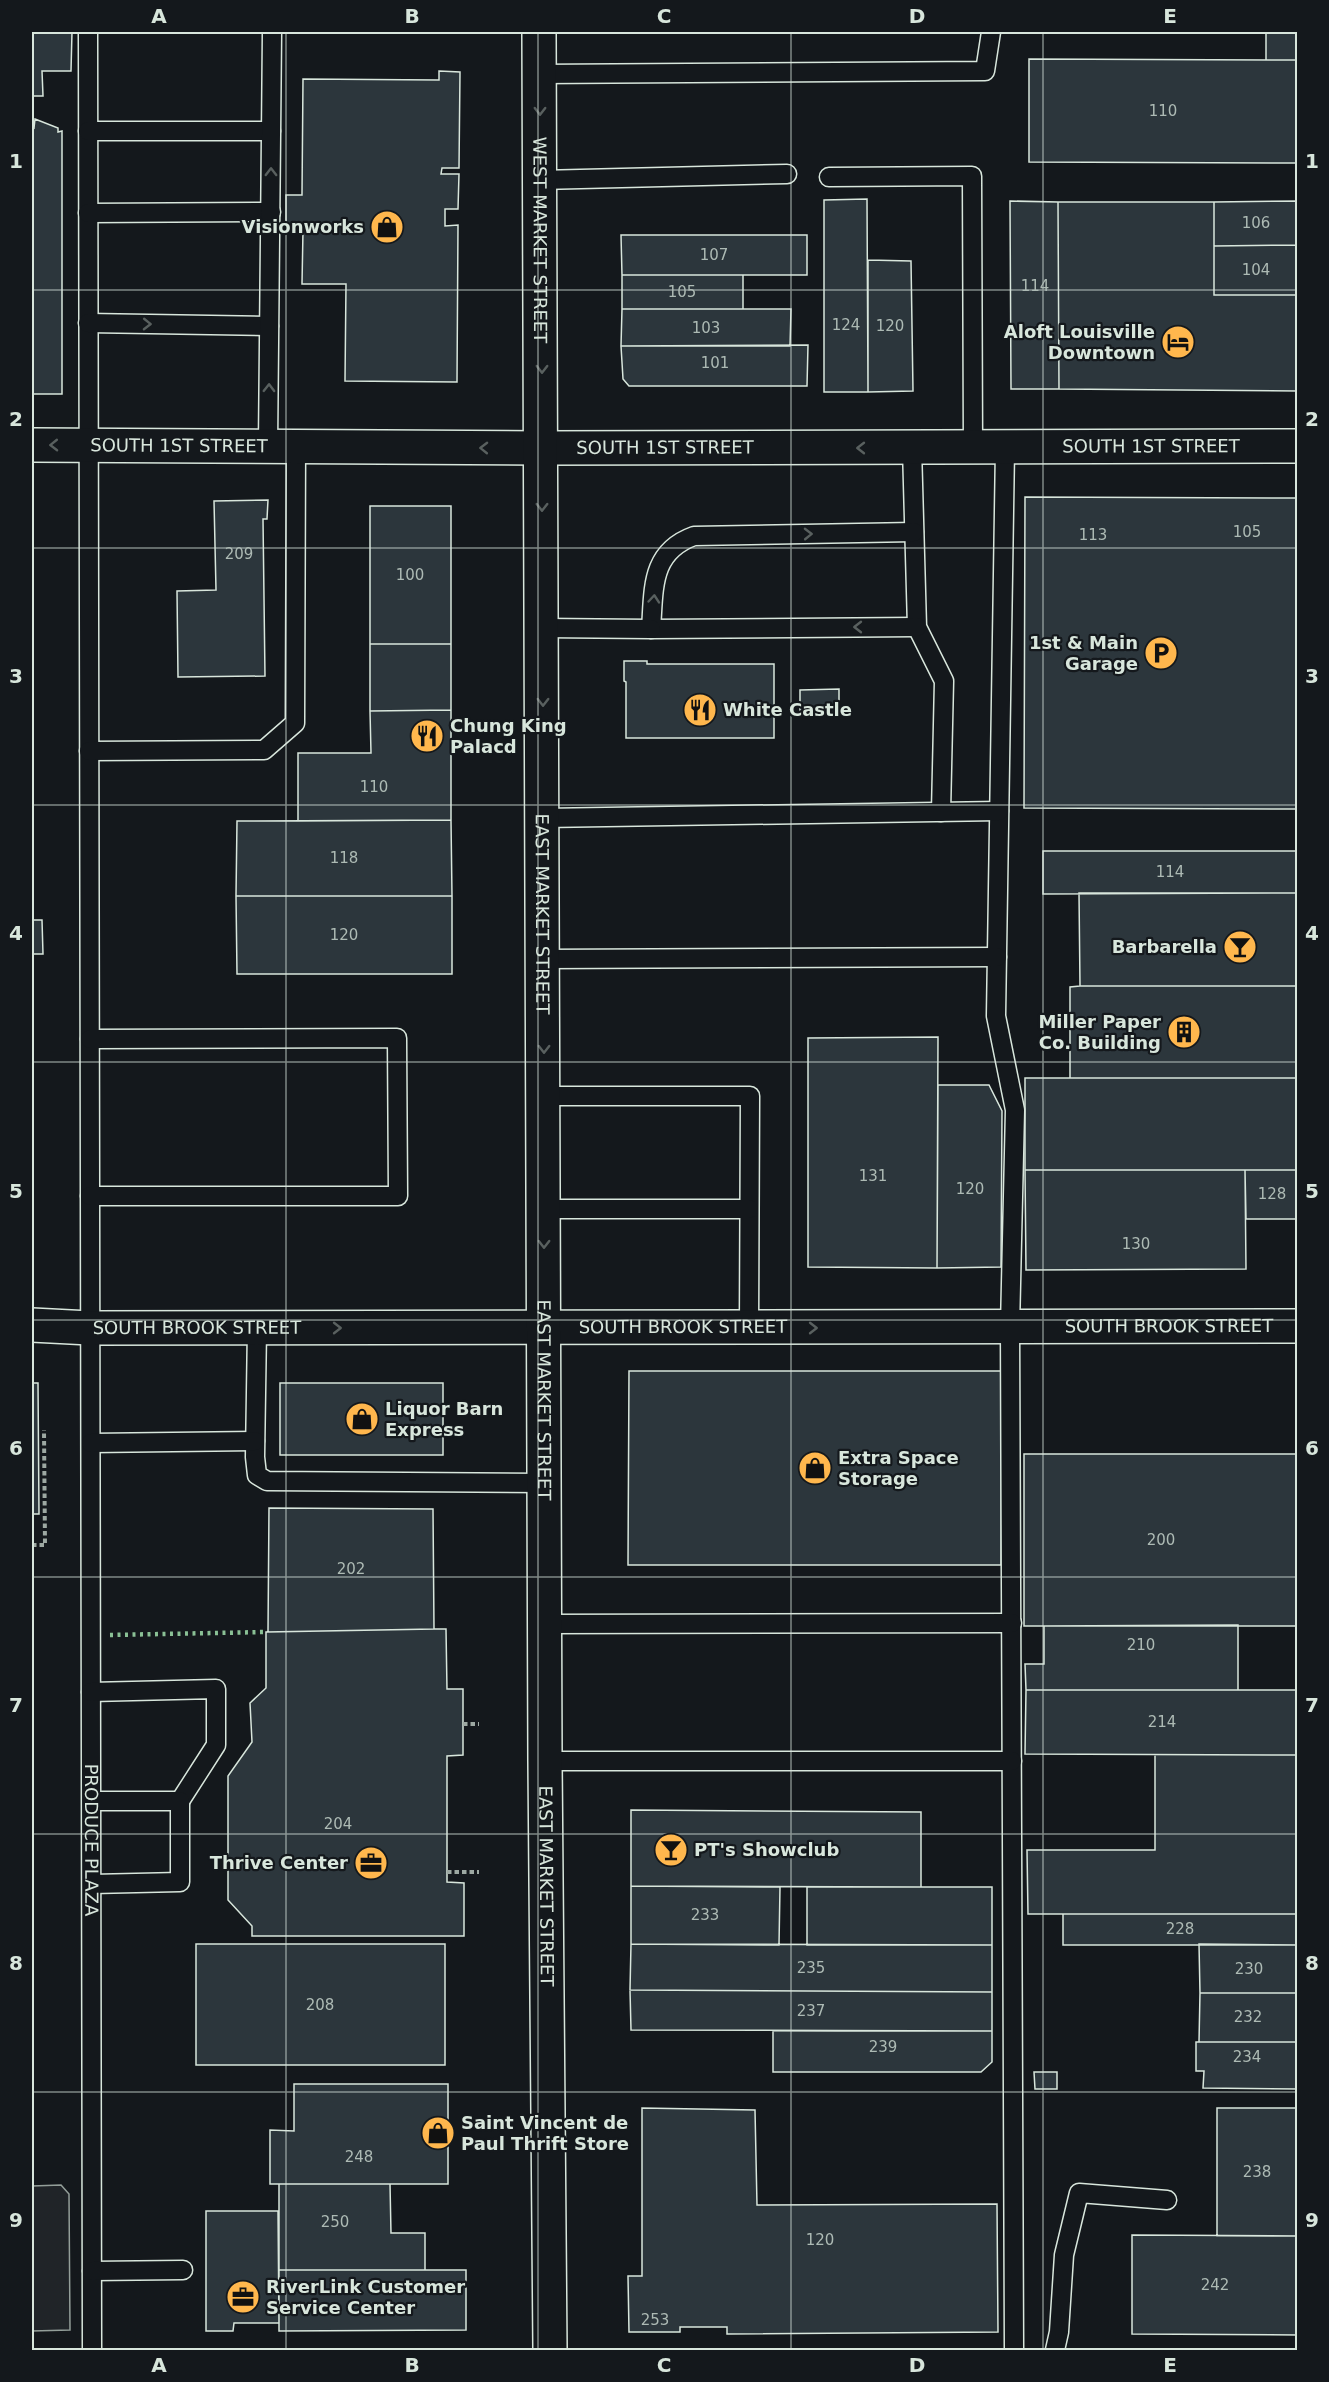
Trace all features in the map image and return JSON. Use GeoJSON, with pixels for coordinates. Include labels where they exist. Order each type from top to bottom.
{"type":"FeatureCollection","features":[{"type":"Feature","properties":{"kind":"street","name":"WEST MARKET STREET"},"geometry":{"type":"LineString","coordinates":[[539,32],[542,448]]}},
{"type":"Feature","properties":{"kind":"street","name":"SOUTH 1ST STREET"},"geometry":{"type":"LineString","coordinates":[[32,445],[542,448],[1298,446]]}},
{"type":"Feature","properties":{"kind":"street","name":"EAST MARKET STREET"},"geometry":{"type":"LineString","coordinates":[[542,448],[545,1761],[550,2350]]}},
{"type":"Feature","properties":{"kind":"street","name":"SOUTH BROOK STREET"},"geometry":{"type":"LineString","coordinates":[[32,1325],[90,1328],[1298,1326]]}},
{"type":"Feature","properties":{"kind":"lane","name":"PRODUCE PLAZA"},"geometry":{"type":"LineString","coordinates":[[88,32],[92,2350]]}},
{"type":"Feature","properties":{"kind":"lane"},"geometry":{"type":"LineString","coordinates":[[89,751],[264,750],[296,723],[282,446],[269,326],[272,32]]}},
{"type":"Feature","properties":{"kind":"lane"},"geometry":{"type":"LineString","coordinates":[[539,74],[985,71],[991,32]]}},
{"type":"Feature","properties":{"kind":"lane"},"geometry":{"type":"LineString","coordinates":[[88,131],[272,131]]}},
{"type":"Feature","properties":{"kind":"lane"},"geometry":{"type":"LineString","coordinates":[[540,180],[787,174]]}},
{"type":"Feature","properties":{"kind":"lane"},"geometry":{"type":"LineString","coordinates":[[828,177],[972,176],[973,448]]}},
{"type":"Feature","properties":{"kind":"lane"},"geometry":{"type":"LineString","coordinates":[[88,213],[271,212]]}},
{"type":"Feature","properties":{"kind":"lane"},"geometry":{"type":"LineString","coordinates":[[88,323],[269,326]]}},
{"type":"Feature","properties":{"kind":"lane"},"geometry":{"type":"LineString","coordinates":[[912,448],[917,627],[945,681],[941,812]]}},
{"type":"Feature","properties":{"kind":"lane"},"geometry":{"type":"LineString","coordinates":[[1005,448],[996,1016],[1015,1110],[1010,1327],[1014,2350]]}},
{"type":"Feature","properties":{"kind":"lane"},"geometry":{"type":"LineString","coordinates":[[651,629],[656,574],[664,557],[680,541],[694,536],[914,532]]}},
{"type":"Feature","properties":{"kind":"lane"},"geometry":{"type":"LineString","coordinates":[[543,628],[917,627]]}},
{"type":"Feature","properties":{"kind":"lane"},"geometry":{"type":"LineString","coordinates":[[543,818],[999,811]]}},
{"type":"Feature","properties":{"kind":"lane"},"geometry":{"type":"LineString","coordinates":[[543,959],[997,957]]}},
{"type":"Feature","properties":{"kind":"lane"},"geometry":{"type":"LineString","coordinates":[[90,1039],[397,1038],[398,1196],[90,1196]]}},
{"type":"Feature","properties":{"kind":"lane"},"geometry":{"type":"LineString","coordinates":[[544,1096],[750,1096],[749,1328]]}},
{"type":"Feature","properties":{"kind":"lane"},"geometry":{"type":"LineString","coordinates":[[544,1209],[749,1209]]}},
{"type":"Feature","properties":{"kind":"lane"},"geometry":{"type":"LineString","coordinates":[[257,1328],[255,1441],[257,1476],[267,1481],[544,1483]]}},
{"type":"Feature","properties":{"kind":"lane"},"geometry":{"type":"LineString","coordinates":[[91,1443],[255,1441]]}},
{"type":"Feature","properties":{"kind":"lane"},"geometry":{"type":"LineString","coordinates":[[545,1624],[1012,1623]]}},
{"type":"Feature","properties":{"kind":"lane"},"geometry":{"type":"LineString","coordinates":[[91,1692],[216,1689],[216,1745],[180,1801],[180,1882],[92,1884]]}},
{"type":"Feature","properties":{"kind":"lane"},"geometry":{"type":"LineString","coordinates":[[545,1761],[1012,1761]]}},
{"type":"Feature","properties":{"kind":"lane"},"geometry":{"type":"LineString","coordinates":[[92,1801],[180,1801]]}},
{"type":"Feature","properties":{"kind":"lane"},"geometry":{"type":"LineString","coordinates":[[1055,2350],[1059,2332],[1064,2255],[1079,2193],[1167,2200]]}},
{"type":"Feature","properties":{"kind":"lane"},"geometry":{"type":"LineString","coordinates":[[92,2271],[183,2270]]}},
{"type":"Feature","properties":{"kind":"path"},"geometry":{"type":"LineString","coordinates":[[32,1545],[45,1545],[44,1430]]}},
{"type":"Feature","properties":{"kind":"path"},"geometry":{"type":"LineString","coordinates":[[463,1724],[478,1724]]}},
{"type":"Feature","properties":{"kind":"path"},"geometry":{"type":"LineString","coordinates":[[447,1872],[478,1872]]}},
{"type":"Feature","properties":{"kind":"shaded area"},"geometry":{"type":"Polygon","coordinates":[[[61,2185],[69,2194],[70,2330],[32,2331],[32,2186],[61,2185]]]}},
{"type":"Feature","properties":{"kind":"building"},"geometry":{"type":"Polygon","coordinates":[[[32,32],[72,32],[71,71],[42,71],[43,96],[32,96],[32,32]]]}},
{"type":"Feature","properties":{"kind":"building"},"geometry":{"type":"Polygon","coordinates":[[[1266,32],[1298,32],[1298,60],[1266,60],[1266,32]]]}},
{"type":"Feature","properties":{"kind":"building"},"geometry":{"type":"Polygon","coordinates":[[[1029,59],[1298,60],[1298,163],[1029,162],[1029,59]]]}},
{"type":"Feature","properties":{"kind":"building"},"geometry":{"type":"Polygon","coordinates":[[[439,71],[460,72],[459,168],[442,168],[441,174],[459,174],[458,209],[445,209],[445,226],[458,225],[457,382],[345,381],[346,284],[302,284],[303,230],[286,230],[286,195],[302,195],[303,79],[439,80],[439,71]]]}},
{"type":"Feature","properties":{"kind":"building"},"geometry":{"type":"Polygon","coordinates":[[[35,119],[58,128],[58,132],[62,131],[62,394],[32,394],[32,127],[34,128],[35,119]]]}},
{"type":"Feature","properties":{"kind":"building"},"geometry":{"type":"Polygon","coordinates":[[[867,199],[868,392],[824,392],[824,200],[867,199]]]}},
{"type":"Feature","properties":{"kind":"building"},"geometry":{"type":"Polygon","coordinates":[[[1010,201],[1058,202],[1059,389],[1011,389],[1010,201]]]}},
{"type":"Feature","properties":{"kind":"building"},"geometry":{"type":"Polygon","coordinates":[[[1298,201],[1298,245],[1214,246],[1214,202],[1298,201]]]}},
{"type":"Feature","properties":{"kind":"building","name":"Aloft Louisville Downtown"},"geometry":{"type":"Polygon","coordinates":[[[1058,202],[1214,202],[1214,295],[1298,295],[1298,391],[1059,389],[1058,202]]]}},
{"type":"Feature","properties":{"kind":"building"},"geometry":{"type":"Polygon","coordinates":[[[621,235],[807,235],[807,275],[622,275],[621,235]]]}},
{"type":"Feature","properties":{"kind":"building"},"geometry":{"type":"Polygon","coordinates":[[[1298,245],[1298,295],[1214,295],[1214,246],[1298,245]]]}},
{"type":"Feature","properties":{"kind":"building"},"geometry":{"type":"Polygon","coordinates":[[[868,260],[911,261],[913,391],[868,392],[868,260]]]}},
{"type":"Feature","properties":{"kind":"building"},"geometry":{"type":"Polygon","coordinates":[[[622,275],[743,275],[743,309],[622,309],[622,275]]]}},
{"type":"Feature","properties":{"kind":"building"},"geometry":{"type":"Polygon","coordinates":[[[622,309],[791,309],[790,346],[621,346],[622,309]]]}},
{"type":"Feature","properties":{"kind":"building"},"geometry":{"type":"Polygon","coordinates":[[[808,345],[807,386],[629,386],[623,379],[621,346],[808,345]]]}},
{"type":"Feature","properties":{"kind":"building","name":"1st & Main Garage"},"geometry":{"type":"Polygon","coordinates":[[[1025,497],[1298,498],[1298,809],[1024,808],[1025,497]]]}},
{"type":"Feature","properties":{"kind":"building"},"geometry":{"type":"Polygon","coordinates":[[[268,500],[267,519],[263,519],[265,676],[178,677],[177,591],[216,590],[214,501],[268,500]]]}},
{"type":"Feature","properties":{"kind":"building"},"geometry":{"type":"Polygon","coordinates":[[[370,506],[451,506],[451,644],[370,644],[370,506]]]}},
{"type":"Feature","properties":{"kind":"building"},"geometry":{"type":"Polygon","coordinates":[[[370,644],[451,644],[451,710],[370,711],[370,644]]]}},
{"type":"Feature","properties":{"kind":"building","name":"White Castle"},"geometry":{"type":"Polygon","coordinates":[[[624,661],[647,661],[647,664],[774,664],[774,738],[626,738],[624,661]]]}},
{"type":"Feature","properties":{"kind":"building"},"geometry":{"type":"Polygon","coordinates":[[[839,689],[839,713],[800,712],[800,690],[839,689]]]}},
{"type":"Feature","properties":{"kind":"building"},"geometry":{"type":"Polygon","coordinates":[[[451,710],[451,820],[298,821],[298,753],[371,753],[370,711],[451,710]]]}},
{"type":"Feature","properties":{"kind":"building"},"geometry":{"type":"Polygon","coordinates":[[[451,820],[452,896],[236,896],[237,821],[451,820]]]}},
{"type":"Feature","properties":{"kind":"building"},"geometry":{"type":"Polygon","coordinates":[[[1043,851],[1298,851],[1298,893],[1043,894],[1043,851]]]}},
{"type":"Feature","properties":{"kind":"building"},"geometry":{"type":"Polygon","coordinates":[[[1079,893],[1298,893],[1298,986],[1080,986],[1079,893]]]}},
{"type":"Feature","properties":{"kind":"building"},"geometry":{"type":"Polygon","coordinates":[[[236,896],[452,896],[452,974],[237,974],[236,896]]]}},
{"type":"Feature","properties":{"kind":"building"},"geometry":{"type":"Polygon","coordinates":[[[32,920],[42,920],[43,954],[32,954],[32,920]]]}},
{"type":"Feature","properties":{"kind":"building","name":"Miller Paper Co. Building"},"geometry":{"type":"Polygon","coordinates":[[[1298,986],[1298,1078],[1070,1078],[1070,987],[1298,986]]]}},
{"type":"Feature","properties":{"kind":"building"},"geometry":{"type":"Polygon","coordinates":[[[938,1037],[937,1268],[808,1267],[808,1038],[938,1037]]]}},
{"type":"Feature","properties":{"kind":"building"},"geometry":{"type":"Polygon","coordinates":[[[1025,1078],[1298,1078],[1298,1170],[1025,1170],[1025,1078]]]}},
{"type":"Feature","properties":{"kind":"building"},"geometry":{"type":"Polygon","coordinates":[[[938,1085],[989,1085],[1002,1111],[1001,1267],[937,1268],[938,1085]]]}},
{"type":"Feature","properties":{"kind":"building"},"geometry":{"type":"Polygon","coordinates":[[[1025,1170],[1245,1170],[1246,1269],[1026,1270],[1025,1170]]]}},
{"type":"Feature","properties":{"kind":"building"},"geometry":{"type":"Polygon","coordinates":[[[1245,1170],[1298,1170],[1298,1219],[1246,1219],[1245,1170]]]}},
{"type":"Feature","properties":{"kind":"building","name":"Extra Space Storage"},"geometry":{"type":"Polygon","coordinates":[[[629,1371],[1002,1371],[1001,1565],[628,1565],[629,1371]]]}},
{"type":"Feature","properties":{"kind":"building"},"geometry":{"type":"Polygon","coordinates":[[[32,1383],[38,1383],[39,1514],[32,1514],[32,1383]]]}},
{"type":"Feature","properties":{"kind":"building","name":"Liquor Barn Express"},"geometry":{"type":"Polygon","coordinates":[[[280,1383],[443,1383],[443,1455],[280,1455],[280,1383]]]}},
{"type":"Feature","properties":{"kind":"building"},"geometry":{"type":"Polygon","coordinates":[[[1024,1454],[1298,1454],[1298,1626],[1024,1626],[1024,1454]]]}},
{"type":"Feature","properties":{"kind":"building"},"geometry":{"type":"Polygon","coordinates":[[[269,1508],[433,1509],[434,1629],[268,1632],[269,1508]]]}},
{"type":"Feature","properties":{"kind":"building"},"geometry":{"type":"Polygon","coordinates":[[[1238,1625],[1238,1690],[1026,1690],[1025,1664],[1044,1664],[1044,1626],[1238,1625]]]}},
{"type":"Feature","properties":{"kind":"building"},"geometry":{"type":"Polygon","coordinates":[[[446,1629],[447,1689],[463,1689],[463,1755],[447,1756],[447,1882],[464,1883],[464,1936],[252,1936],[252,1926],[228,1900],[228,1776],[252,1742],[250,1703],[266,1688],[266,1632],[446,1629]]]}},
{"type":"Feature","properties":{"kind":"building"},"geometry":{"type":"Polygon","coordinates":[[[1026,1690],[1298,1690],[1298,1755],[1025,1754],[1026,1690]]]}},
{"type":"Feature","properties":{"kind":"building"},"geometry":{"type":"Polygon","coordinates":[[[1155,1755],[1298,1755],[1298,1914],[1028,1914],[1027,1850],[1155,1850],[1155,1755]]]}},
{"type":"Feature","properties":{"kind":"building"},"geometry":{"type":"Polygon","coordinates":[[[631,1810],[921,1812],[921,1887],[631,1886],[631,1810]]]}},
{"type":"Feature","properties":{"kind":"building"},"geometry":{"type":"Polygon","coordinates":[[[631,1886],[780,1887],[779,1945],[631,1944],[631,1886]]]}},
{"type":"Feature","properties":{"kind":"building"},"geometry":{"type":"Polygon","coordinates":[[[807,1887],[992,1887],[992,1945],[807,1945],[807,1887]]]}},
{"type":"Feature","properties":{"kind":"building"},"geometry":{"type":"Polygon","coordinates":[[[1063,1914],[1298,1914],[1298,1945],[1063,1945],[1063,1914]]]}},
{"type":"Feature","properties":{"kind":"building"},"geometry":{"type":"Polygon","coordinates":[[[196,1944],[445,1944],[445,2065],[196,2065],[196,1944]]]}},
{"type":"Feature","properties":{"kind":"building"},"geometry":{"type":"Polygon","coordinates":[[[631,1944],[992,1945],[992,1992],[630,1990],[631,1944]]]}},
{"type":"Feature","properties":{"kind":"building"},"geometry":{"type":"Polygon","coordinates":[[[1199,1944],[1298,1945],[1298,1993],[1200,1993],[1199,1944]]]}},
{"type":"Feature","properties":{"kind":"building"},"geometry":{"type":"Polygon","coordinates":[[[630,1990],[992,1992],[992,2031],[631,2030],[630,1990]]]}},
{"type":"Feature","properties":{"kind":"building"},"geometry":{"type":"Polygon","coordinates":[[[1200,1993],[1298,1993],[1298,2042],[1199,2042],[1200,1993]]]}},
{"type":"Feature","properties":{"kind":"building"},"geometry":{"type":"Polygon","coordinates":[[[773,2031],[992,2031],[992,2062],[981,2072],[773,2072],[773,2031]]]}},
{"type":"Feature","properties":{"kind":"building"},"geometry":{"type":"Polygon","coordinates":[[[1196,2042],[1298,2042],[1298,2089],[1203,2088],[1204,2071],[1196,2071],[1196,2042]]]}},
{"type":"Feature","properties":{"kind":"building"},"geometry":{"type":"Polygon","coordinates":[[[1034,2072],[1057,2072],[1057,2089],[1035,2089],[1034,2072]]]}},
{"type":"Feature","properties":{"kind":"building"},"geometry":{"type":"Polygon","coordinates":[[[294,2084],[448,2084],[448,2184],[270,2184],[270,2130],[294,2131],[294,2084]]]}},
{"type":"Feature","properties":{"kind":"building"},"geometry":{"type":"Polygon","coordinates":[[[642,2108],[755,2110],[757,2205],[997,2204],[998,2332],[727,2334],[727,2327],[680,2327],[680,2332],[629,2332],[628,2276],[642,2276],[642,2108]]]}},
{"type":"Feature","properties":{"kind":"building"},"geometry":{"type":"Polygon","coordinates":[[[1217,2108],[1298,2108],[1298,2236],[1217,2236],[1217,2108]]]}},
{"type":"Feature","properties":{"kind":"building"},"geometry":{"type":"Polygon","coordinates":[[[279,2184],[390,2184],[391,2233],[425,2233],[425,2270],[279,2270],[279,2184]]]}},
{"type":"Feature","properties":{"kind":"building","name":"RiverLink Customer Service Center"},"geometry":{"type":"Polygon","coordinates":[[[206,2211],[278,2211],[279,2323],[234,2323],[233,2331],[206,2331],[206,2211]]]}},
{"type":"Feature","properties":{"kind":"building"},"geometry":{"type":"Polygon","coordinates":[[[1132,2235],[1298,2236],[1298,2335],[1132,2334],[1132,2235]]]}},
{"type":"Feature","properties":{"kind":"building"},"geometry":{"type":"Polygon","coordinates":[[[279,2270],[466,2270],[466,2330],[279,2331],[279,2270]]]}},
{"type":"Feature","properties":{"kind":"hedge"},"geometry":{"type":"LineString","coordinates":[[110,1635],[266,1632]]}},
{"type":"Feature","properties":{"kind":"place","name":"Visionworks"},"geometry":{"type":"Point","coordinates":[387,227]}},
{"type":"Feature","properties":{"kind":"place","name":"Aloft Louisville Downtown"},"geometry":{"type":"Point","coordinates":[1178,342]}},
{"type":"Feature","properties":{"kind":"place","name":"1st & Main Garage"},"geometry":{"type":"Point","coordinates":[1161,653]}},
{"type":"Feature","properties":{"kind":"place","name":"White Castle"},"geometry":{"type":"Point","coordinates":[700,710]}},
{"type":"Feature","properties":{"kind":"place","name":"Chung King Palacd"},"geometry":{"type":"Point","coordinates":[427,736]}},
{"type":"Feature","properties":{"kind":"place","name":"Barbarella"},"geometry":{"type":"Point","coordinates":[1240,947]}},
{"type":"Feature","properties":{"kind":"place","name":"Miller Paper Co. Building"},"geometry":{"type":"Point","coordinates":[1184,1032]}},
{"type":"Feature","properties":{"kind":"place","name":"Liquor Barn Express"},"geometry":{"type":"Point","coordinates":[362,1419]}},
{"type":"Feature","properties":{"kind":"place","name":"Extra Space Storage"},"geometry":{"type":"Point","coordinates":[815,1468]}},
{"type":"Feature","properties":{"kind":"place","name":"PT's Showclub"},"geometry":{"type":"Point","coordinates":[671,1850]}},
{"type":"Feature","properties":{"kind":"place","name":"Thrive Center"},"geometry":{"type":"Point","coordinates":[371,1863]}},
{"type":"Feature","properties":{"kind":"place","name":"Saint Vincent de Paul Thrift Store"},"geometry":{"type":"Point","coordinates":[438,2133]}},
{"type":"Feature","properties":{"kind":"place","name":"RiverLink Customer Service Center"},"geometry":{"type":"Point","coordinates":[243,2297]}}]}
